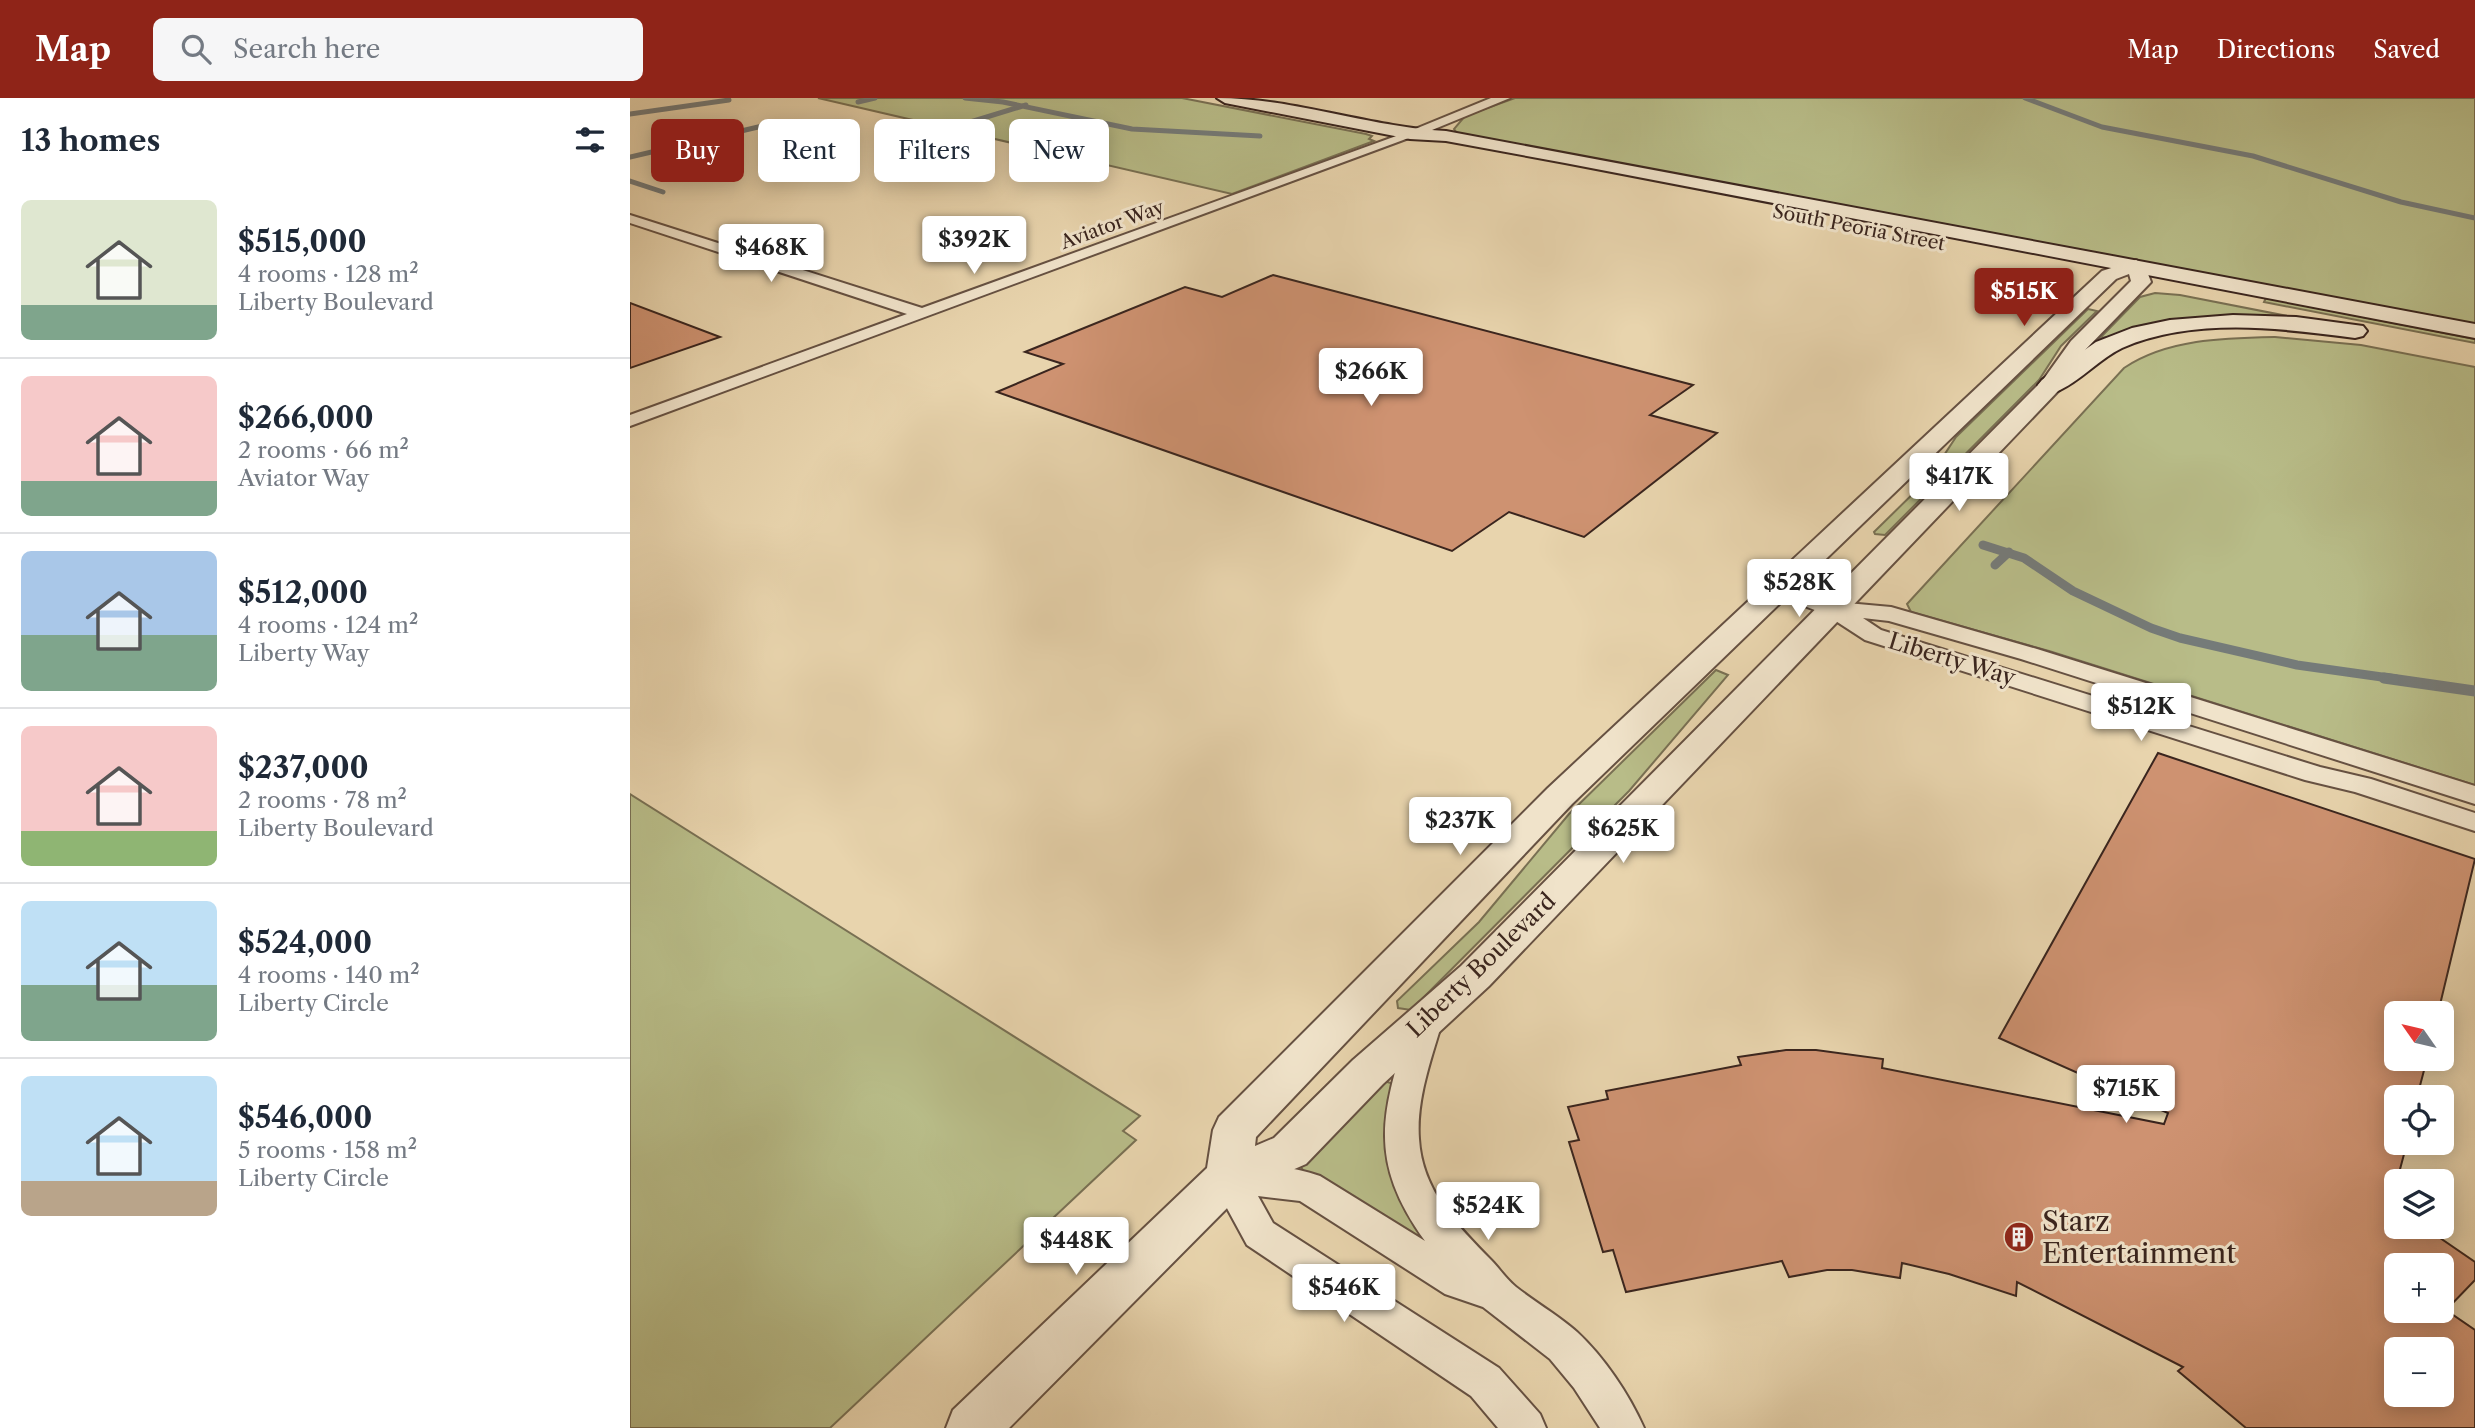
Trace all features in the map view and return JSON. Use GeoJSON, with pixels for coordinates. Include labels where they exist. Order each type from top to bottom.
{"type":"FeatureCollection","features":[{"type":"Feature","properties":{"kind":"main road","name":"South Peoria Street"},"geometry":{"type":"LineString","coordinates":[[1225,98],[1410,134],[1446,136],[2138,274],[2475,348]]}},
{"type":"Feature","properties":{"kind":"main road","name":"South Peoria Street"},"geometry":{"type":"LineString","coordinates":[[1410,134],[1427,143],[2109,275]]}},
{"type":"Feature","properties":{"kind":"main road","name":"South Peoria Street"},"geometry":{"type":"LineString","coordinates":[[2138,274],[2475,331]]}},
{"type":"Feature","properties":{"kind":"main road"},"geometry":{"type":"LineString","coordinates":[[2051,384],[2066,379],[2092,355],[2124,339],[2158,330],[2194,326],[2246,323],[2305,325],[2353,330],[2434,345],[2475,348]]}},
{"type":"Feature","properties":{"kind":"street"},"geometry":{"type":"LineString","coordinates":[[1410,134],[1503,98]]}},
{"type":"Feature","properties":{"kind":"street","name":"Aviator Way"},"geometry":{"type":"LineString","coordinates":[[630,421],[1410,134]]}},
{"type":"Feature","properties":{"kind":"street"},"geometry":{"type":"LineString","coordinates":[[630,219],[924,314]]}},
{"type":"Feature","properties":{"kind":"street"},"geometry":{"type":"LineString","coordinates":[[1525,1428],[1485,1382],[1260,1234],[1228,1177],[1235,1130],[1536,820],[2109,275],[2138,274]]}},
{"type":"Feature","properties":{"kind":"street","name":"Liberty Boulevard"},"geometry":{"type":"LineString","coordinates":[[972,1428],[1228,1177],[1290,1151],[1368,1072],[1480,971],[2051,384],[2075,348],[2138,274]]}},
{"type":"Feature","properties":{"kind":"street"},"geometry":{"type":"LineString","coordinates":[[1779,589],[1833,609]]}},
{"type":"Feature","properties":{"kind":"street","name":"Liberty Way"},"geometry":{"type":"LineString","coordinates":[[1833,609],[1892,614],[2066,665],[2475,795]]}},
{"type":"Feature","properties":{"kind":"street","name":"Liberty Way"},"geometry":{"type":"LineString","coordinates":[[1833,609],[1873,635],[2314,774],[2362,785],[2475,821]]}},
{"type":"Feature","properties":{"kind":"street"},"geometry":{"type":"LineString","coordinates":[[1427,1019],[1411,1071],[1404,1108],[1401,1138],[1406,1165],[1416,1195],[1436,1228],[1486,1280],[1494,1293]]}},
{"type":"Feature","properties":{"kind":"street"},"geometry":{"type":"LineString","coordinates":[[1228,1177],[1307,1187],[1459,1282],[1494,1293],[1540,1325],[1569,1352],[1595,1382],[1623,1428]]}},
{"type":"Feature","properties":{"kind":"green space"},"geometry":{"type":"Polygon","coordinates":[[[818,98],[1182,98],[1366,134],[1372,136],[1369,139],[1374,141],[1232,194],[1109,165],[1109,119],[1009,119],[1009,142],[995,139],[995,119],[909,119],[818,98]]]}},
{"type":"Feature","properties":{"kind":"green space"},"geometry":{"type":"Polygon","coordinates":[[[1515,98],[2475,98],[2475,326],[1457,133],[1454,129],[1465,116],[1515,98]]]}},
{"type":"Feature","properties":{"kind":"green space"},"geometry":{"type":"Polygon","coordinates":[[[2155,293],[2180,295],[2313,321],[2253,319],[2100,338],[2140,297],[2155,293]]]}},
{"type":"Feature","properties":{"kind":"green space"},"geometry":{"type":"Polygon","coordinates":[[[2266,298],[2475,339],[2475,343],[2264,302],[2266,298]]]}},
{"type":"Feature","properties":{"kind":"green space"},"geometry":{"type":"Polygon","coordinates":[[[2088,309],[2097,311],[2061,346],[2039,380],[1885,535],[1875,534],[1874,532],[1929,478],[1956,437],[2088,309]]]}},
{"type":"Feature","properties":{"kind":"green space"},"geometry":{"type":"Polygon","coordinates":[[[2275,337],[2361,345],[2475,367],[2475,785],[2049,651],[1911,612],[1907,604],[2124,368],[2159,351],[2196,342],[2275,337]]]}},
{"type":"Feature","properties":{"kind":"green space"},"geometry":{"type":"Polygon","coordinates":[[[1716,670],[1728,675],[1629,791],[1411,1010],[1398,1008],[1397,1001],[1479,922],[1569,814],[1716,670]]]}},
{"type":"Feature","properties":{"kind":"green space"},"geometry":{"type":"Polygon","coordinates":[[[630,794],[1140,1116],[1123,1131],[1136,1140],[830,1428],[630,1428],[630,794]]]}},
{"type":"Feature","properties":{"kind":"green space"},"geometry":{"type":"Polygon","coordinates":[[[1384,1081],[1394,1084],[1423,1233],[1419,1241],[1304,1172],[1301,1167],[1384,1081]]]}},
{"type":"Feature","properties":{"kind":"building"},"geometry":{"type":"Polygon","coordinates":[[[1273,275],[1693,385],[1650,415],[1717,433],[1584,537],[1509,512],[1452,551],[997,392],[1063,364],[1025,352],[1185,287],[1222,297],[1273,275]]]}},
{"type":"Feature","properties":{"kind":"building"},"geometry":{"type":"Polygon","coordinates":[[[630,303],[720,337],[630,368],[630,303]]]}},
{"type":"Feature","properties":{"kind":"building"},"geometry":{"type":"Polygon","coordinates":[[[2158,753],[2475,859],[2441,1001],[2384,1001],[2384,1071],[2424,1071],[2420,1085],[2384,1085],[2384,1155],[2404,1155],[2400,1169],[2384,1169],[2384,1239],[2441,1239],[2475,1262],[2475,1280],[2454,1302],[2454,1253],[2384,1253],[2384,1323],[2454,1323],[2454,1316],[2475,1330],[2475,1428],[2246,1428],[2178,1371],[2183,1367],[2017,1282],[2016,1296],[1949,1274],[1902,1263],[1900,1278],[1852,1270],[1827,1270],[1789,1277],[1782,1261],[1626,1292],[1613,1250],[1603,1252],[1569,1142],[1579,1140],[1568,1107],[1608,1099],[1606,1091],[1741,1065],[1738,1057],[1786,1050],[1816,1050],[1883,1059],[1882,1068],[2164,1124],[2168,1113],[1999,1038],[2158,753]]]}},
{"type":"Feature","properties":{"kind":"waterway"},"geometry":{"type":"LineString","coordinates":[[858,102],[875,98]]}},
{"type":"Feature","properties":{"kind":"waterway"},"geometry":{"type":"LineString","coordinates":[[965,98],[1022,106]]}},
{"type":"Feature","properties":{"kind":"waterway"},"geometry":{"type":"LineString","coordinates":[[2025,98],[2102,127],[2253,156],[2401,202],[2475,218]]}},
{"type":"Feature","properties":{"kind":"waterway"},"geometry":{"type":"LineString","coordinates":[[630,114],[729,100]]}},
{"type":"Feature","properties":{"kind":"waterway"},"geometry":{"type":"LineString","coordinates":[[980,119],[1022,106]]}},
{"type":"Feature","properties":{"kind":"waterway"},"geometry":{"type":"LineString","coordinates":[[1022,106],[1132,129],[1260,136]]}},
{"type":"Feature","properties":{"kind":"waterway"},"geometry":{"type":"LineString","coordinates":[[630,157],[758,127]]}},
{"type":"Feature","properties":{"kind":"waterway"},"geometry":{"type":"LineString","coordinates":[[630,181],[663,192]]}},
{"type":"Feature","properties":{"kind":"waterway"},"geometry":{"type":"LineString","coordinates":[[1983,545],[2008,553]]}},
{"type":"Feature","properties":{"kind":"waterway"},"geometry":{"type":"LineString","coordinates":[[1995,565],[2008,553]]}},
{"type":"Feature","properties":{"kind":"waterway"},"geometry":{"type":"LineString","coordinates":[[2008,553],[2024,558],[2073,591],[2151,628],[2180,638],[2297,665],[2396,679]]}},
{"type":"Feature","properties":{"kind":"waterway"},"geometry":{"type":"LineString","coordinates":[[2384,678],[2475,691]]}},
{"type":"Feature","properties":{"kind":"place","name":"Starz Entertainment"},"geometry":{"type":"Point","coordinates":[2019,1237]}}]}
